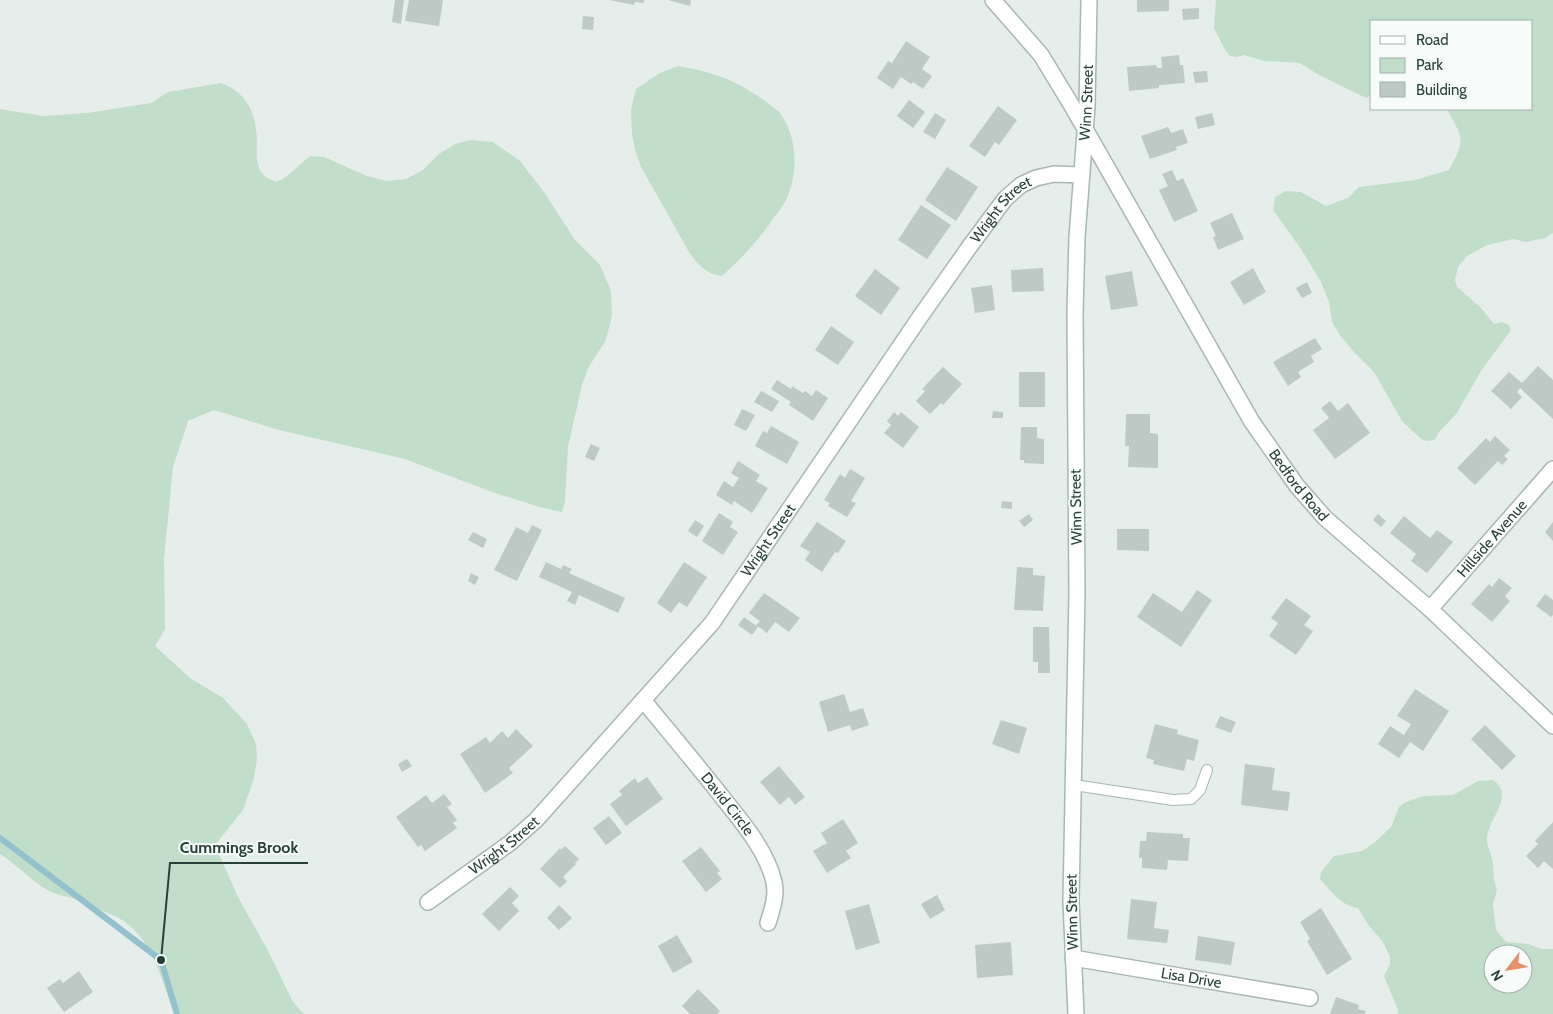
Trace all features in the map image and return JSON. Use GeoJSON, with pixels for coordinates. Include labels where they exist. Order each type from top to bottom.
{"type":"FeatureCollection","features":[{"type":"Feature","properties":{"kind":"street","name":"Bedford Road"},"geometry":{"type":"LineString","coordinates":[[993,0],[1041,55],[1117,184],[1252,422],[1301,492],[1325,518],[1430,609],[1553,726]]}},
{"type":"Feature","properties":{"kind":"street","name":"Winn Street"},"geometry":{"type":"LineString","coordinates":[[1076,1014],[1072,958],[1072,844],[1077,593],[1075,313],[1076,237],[1087,106],[1089,0]]}},
{"type":"Feature","properties":{"kind":"street","name":"Wright Street"},"geometry":{"type":"LineString","coordinates":[[428,902],[510,843],[536,820],[697,640],[724,606],[931,301],[1005,199],[1021,185],[1042,176],[1054,174],[1081,176]]}},
{"type":"Feature","properties":{"kind":"street","name":"Hillside Avenue"},"geometry":{"type":"LineString","coordinates":[[1430,609],[1553,469]]}},
{"type":"Feature","properties":{"kind":"street","name":"David Circle"},"geometry":{"type":"LineString","coordinates":[[643,700],[734,812],[764,856],[770,870],[775,893],[768,923]]}},
{"type":"Feature","properties":{"kind":"street","name":"Lisa Drive"},"geometry":{"type":"LineString","coordinates":[[1072,958],[1310,998]]}},
{"type":"Feature","properties":{"kind":"lane"},"geometry":{"type":"LineString","coordinates":[[1074,785],[1173,800],[1191,798],[1200,790],[1207,770]]}},
{"type":"Feature","properties":{"kind":"green space"},"geometry":{"type":"Polygon","coordinates":[[[1216,0],[1553,0],[1553,233],[1545,238],[1526,242],[1513,239],[1487,245],[1467,256],[1458,267],[1455,280],[1457,287],[1480,307],[1494,324],[1501,322],[1508,324],[1511,330],[1481,371],[1457,413],[1439,432],[1435,440],[1422,440],[1402,421],[1374,372],[1339,334],[1332,322],[1329,302],[1321,282],[1301,249],[1273,210],[1275,197],[1286,191],[1301,192],[1326,206],[1348,198],[1359,187],[1415,180],[1449,170],[1458,152],[1460,139],[1448,110],[1533,110],[1533,20],[1370,20],[1370,96],[1366,98],[1319,75],[1300,63],[1264,61],[1244,55],[1230,56],[1214,28],[1216,0]]]}},
{"type":"Feature","properties":{"kind":"green space"},"geometry":{"type":"Polygon","coordinates":[[[678,66],[702,71],[734,82],[765,101],[782,116],[791,136],[794,169],[790,190],[785,202],[757,240],[722,276],[711,273],[703,268],[689,252],[641,167],[632,135],[631,109],[636,89],[660,73],[678,66]]]}},
{"type":"Feature","properties":{"kind":"green space"},"geometry":{"type":"Polygon","coordinates":[[[221,83],[238,92],[249,106],[255,122],[259,168],[265,176],[277,182],[310,156],[324,157],[367,176],[386,181],[406,179],[423,170],[439,154],[455,144],[470,140],[493,142],[520,161],[544,192],[575,240],[600,265],[611,291],[612,315],[606,340],[588,368],[582,385],[568,447],[565,502],[562,512],[492,492],[405,459],[279,430],[214,410],[188,421],[173,467],[164,559],[165,629],[155,646],[190,678],[223,698],[247,724],[256,744],[257,759],[254,778],[243,810],[215,845],[238,897],[266,947],[293,1002],[304,1014],[174,1014],[159,970],[145,943],[135,931],[124,921],[110,914],[46,889],[0,854],[0,109],[43,116],[87,113],[151,103],[168,92],[221,83]]]}},
{"type":"Feature","properties":{"kind":"green space"},"geometry":{"type":"Polygon","coordinates":[[[1493,780],[1500,786],[1502,793],[1501,801],[1488,832],[1487,840],[1497,890],[1493,904],[1496,930],[1506,942],[1528,944],[1483,944],[1483,994],[1533,994],[1533,946],[1542,949],[1553,949],[1553,1014],[1398,1014],[1384,976],[1390,964],[1390,957],[1383,942],[1369,926],[1358,908],[1341,901],[1320,879],[1321,872],[1334,856],[1362,851],[1374,843],[1391,827],[1399,807],[1405,802],[1424,796],[1453,795],[1478,781],[1493,780]]]}},
{"type":"Feature","properties":{"kind":"building"},"geometry":{"type":"Polygon","coordinates":[[[395,0],[404,0],[401,24],[392,22],[395,0]]]}},
{"type":"Feature","properties":{"kind":"building"},"geometry":{"type":"Polygon","coordinates":[[[409,0],[443,0],[439,26],[405,21],[409,0]]]}},
{"type":"Feature","properties":{"kind":"building"},"geometry":{"type":"Polygon","coordinates":[[[609,0],[644,0],[644,3],[635,2],[634,5],[609,0]]]}},
{"type":"Feature","properties":{"kind":"building"},"geometry":{"type":"Polygon","coordinates":[[[668,0],[691,0],[690,6],[668,0]]]}},
{"type":"Feature","properties":{"kind":"building"},"geometry":{"type":"Polygon","coordinates":[[[1137,0],[1169,0],[1169,11],[1137,12],[1137,0]]]}},
{"type":"Feature","properties":{"kind":"building"},"geometry":{"type":"Polygon","coordinates":[[[1199,8],[1199,19],[1183,20],[1182,9],[1199,8]]]}},
{"type":"Feature","properties":{"kind":"building"},"geometry":{"type":"Polygon","coordinates":[[[583,16],[594,17],[593,30],[582,29],[583,16]]]}},
{"type":"Feature","properties":{"kind":"building"},"geometry":{"type":"Polygon","coordinates":[[[906,41],[930,57],[922,69],[932,76],[923,89],[901,77],[893,89],[877,78],[888,61],[892,63],[906,41]]]}},
{"type":"Feature","properties":{"kind":"building"},"geometry":{"type":"Polygon","coordinates":[[[1179,55],[1180,65],[1183,65],[1185,83],[1159,85],[1159,88],[1129,91],[1127,67],[1156,65],[1157,68],[1162,68],[1161,57],[1179,55]]]}},
{"type":"Feature","properties":{"kind":"building"},"geometry":{"type":"Polygon","coordinates":[[[1207,71],[1208,82],[1195,83],[1193,72],[1207,71]]]}},
{"type":"Feature","properties":{"kind":"building"},"geometry":{"type":"Polygon","coordinates":[[[909,100],[925,112],[913,128],[897,116],[909,100]]]}},
{"type":"Feature","properties":{"kind":"building"},"geometry":{"type":"Polygon","coordinates":[[[998,106],[1017,120],[999,145],[995,142],[985,157],[969,146],[998,106]]]}},
{"type":"Feature","properties":{"kind":"building"},"geometry":{"type":"Polygon","coordinates":[[[935,113],[946,120],[935,139],[923,132],[935,113]]]}},
{"type":"Feature","properties":{"kind":"building"},"geometry":{"type":"Polygon","coordinates":[[[1212,113],[1215,125],[1198,129],[1195,117],[1212,113]]]}},
{"type":"Feature","properties":{"kind":"building"},"geometry":{"type":"Polygon","coordinates":[[[1168,127],[1171,133],[1183,129],[1188,143],[1176,147],[1177,150],[1150,159],[1141,136],[1168,127]]]}},
{"type":"Feature","properties":{"kind":"building"},"geometry":{"type":"Polygon","coordinates":[[[947,167],[978,187],[956,221],[925,200],[947,167]]]}},
{"type":"Feature","properties":{"kind":"building"},"geometry":{"type":"Polygon","coordinates":[[[1172,170],[1177,181],[1183,178],[1198,211],[1174,222],[1159,190],[1168,186],[1162,174],[1172,170]]]}},
{"type":"Feature","properties":{"kind":"building"},"geometry":{"type":"Polygon","coordinates":[[[921,205],[951,225],[927,259],[898,240],[921,205]]]}},
{"type":"Feature","properties":{"kind":"building"},"geometry":{"type":"Polygon","coordinates":[[[1232,213],[1244,239],[1218,250],[1213,237],[1216,236],[1210,223],[1232,213]]]}},
{"type":"Feature","properties":{"kind":"building"},"geometry":{"type":"Polygon","coordinates":[[[1043,268],[1044,291],[1012,292],[1011,270],[1043,268]]]}},
{"type":"Feature","properties":{"kind":"building"},"geometry":{"type":"Polygon","coordinates":[[[1253,268],[1266,292],[1244,305],[1230,282],[1253,268]]]}},
{"type":"Feature","properties":{"kind":"building"},"geometry":{"type":"Polygon","coordinates":[[[875,269],[900,288],[881,315],[855,296],[875,269]]]}},
{"type":"Feature","properties":{"kind":"building"},"geometry":{"type":"Polygon","coordinates":[[[1132,271],[1138,306],[1111,310],[1105,276],[1132,271]]]}},
{"type":"Feature","properties":{"kind":"building"},"geometry":{"type":"Polygon","coordinates":[[[1307,282],[1312,293],[1302,298],[1296,288],[1307,282]]]}},
{"type":"Feature","properties":{"kind":"building"},"geometry":{"type":"Polygon","coordinates":[[[992,285],[995,310],[975,313],[971,288],[992,285]]]}},
{"type":"Feature","properties":{"kind":"building"},"geometry":{"type":"Polygon","coordinates":[[[831,326],[854,342],[838,365],[815,350],[831,326]]]}},
{"type":"Feature","properties":{"kind":"building"},"geometry":{"type":"Polygon","coordinates":[[[1315,338],[1322,349],[1311,356],[1314,362],[1298,372],[1301,377],[1288,386],[1273,362],[1315,338]]]}},
{"type":"Feature","properties":{"kind":"building"},"geometry":{"type":"Polygon","coordinates":[[[1538,366],[1553,380],[1553,419],[1520,388],[1517,392],[1522,397],[1511,409],[1491,391],[1509,372],[1522,383],[1538,366]]]}},
{"type":"Feature","properties":{"kind":"building"},"geometry":{"type":"Polygon","coordinates":[[[943,367],[962,384],[943,405],[941,403],[930,414],[916,401],[925,391],[922,389],[943,367]]]}},
{"type":"Feature","properties":{"kind":"building"},"geometry":{"type":"Polygon","coordinates":[[[1019,372],[1045,372],[1045,407],[1019,407],[1019,372]]]}},
{"type":"Feature","properties":{"kind":"building"},"geometry":{"type":"Polygon","coordinates":[[[777,380],[791,389],[792,386],[812,396],[816,390],[828,398],[813,421],[789,405],[791,402],[771,389],[777,380]]]}},
{"type":"Feature","properties":{"kind":"building"},"geometry":{"type":"Polygon","coordinates":[[[761,391],[779,401],[772,412],[754,402],[761,391]]]}},
{"type":"Feature","properties":{"kind":"building"},"geometry":{"type":"Polygon","coordinates":[[[1330,401],[1338,411],[1348,403],[1370,433],[1335,459],[1313,430],[1329,418],[1321,408],[1330,401]]]}},
{"type":"Feature","properties":{"kind":"building"},"geometry":{"type":"Polygon","coordinates":[[[742,409],[755,415],[746,431],[734,425],[742,409]]]}},
{"type":"Feature","properties":{"kind":"building"},"geometry":{"type":"Polygon","coordinates":[[[993,411],[1003,412],[1003,418],[992,418],[993,411]]]}},
{"type":"Feature","properties":{"kind":"building"},"geometry":{"type":"Polygon","coordinates":[[[894,412],[898,416],[901,412],[919,427],[903,448],[884,433],[891,425],[887,421],[894,412]]]}},
{"type":"Feature","properties":{"kind":"building"},"geometry":{"type":"Polygon","coordinates":[[[1126,414],[1150,414],[1150,433],[1158,434],[1158,468],[1128,467],[1129,446],[1125,446],[1126,414]]]}},
{"type":"Feature","properties":{"kind":"building"},"geometry":{"type":"Polygon","coordinates":[[[771,426],[799,442],[787,464],[755,446],[763,431],[767,433],[771,426]]]}},
{"type":"Feature","properties":{"kind":"building"},"geometry":{"type":"Polygon","coordinates":[[[1021,427],[1037,427],[1037,438],[1044,439],[1044,464],[1024,463],[1024,460],[1020,460],[1021,427]]]}},
{"type":"Feature","properties":{"kind":"building"},"geometry":{"type":"Polygon","coordinates":[[[1495,436],[1510,450],[1504,456],[1508,459],[1502,465],[1498,461],[1475,485],[1457,468],[1486,438],[1490,442],[1495,436]]]}},
{"type":"Feature","properties":{"kind":"building"},"geometry":{"type":"Polygon","coordinates":[[[591,444],[600,448],[594,461],[585,457],[591,444]]]}},
{"type":"Feature","properties":{"kind":"building"},"geometry":{"type":"Polygon","coordinates":[[[738,461],[760,475],[756,481],[768,488],[752,513],[734,501],[732,505],[716,495],[724,481],[733,487],[739,478],[731,473],[738,461]]]}},
{"type":"Feature","properties":{"kind":"building"},"geometry":{"type":"Polygon","coordinates":[[[850,469],[865,478],[851,501],[856,503],[847,517],[828,506],[830,503],[824,500],[840,474],[845,478],[850,469]]]}},
{"type":"Feature","properties":{"kind":"building"},"geometry":{"type":"Polygon","coordinates":[[[1002,501],[1012,502],[1012,509],[1001,508],[1002,501]]]}},
{"type":"Feature","properties":{"kind":"building"},"geometry":{"type":"Polygon","coordinates":[[[719,513],[733,522],[730,527],[738,532],[723,555],[702,541],[719,513]]]}},
{"type":"Feature","properties":{"kind":"building"},"geometry":{"type":"Polygon","coordinates":[[[1029,514],[1033,520],[1024,527],[1019,521],[1029,514]]]}},
{"type":"Feature","properties":{"kind":"building"},"geometry":{"type":"Polygon","coordinates":[[[1378,514],[1386,521],[1381,527],[1373,520],[1378,514]]]}},
{"type":"Feature","properties":{"kind":"building"},"geometry":{"type":"Polygon","coordinates":[[[1404,516],[1430,538],[1437,530],[1453,542],[1427,573],[1411,561],[1416,554],[1390,533],[1404,516]]]}},
{"type":"Feature","properties":{"kind":"building"},"geometry":{"type":"Polygon","coordinates":[[[695,520],[704,526],[697,537],[688,531],[695,520]]]}},
{"type":"Feature","properties":{"kind":"building"},"geometry":{"type":"Polygon","coordinates":[[[817,522],[846,541],[838,553],[835,552],[822,572],[805,560],[810,552],[800,546],[817,522]]]}},
{"type":"Feature","properties":{"kind":"building"},"geometry":{"type":"Polygon","coordinates":[[[1553,522],[1553,541],[1545,532],[1553,522]]]}},
{"type":"Feature","properties":{"kind":"building"},"geometry":{"type":"Polygon","coordinates":[[[532,525],[542,530],[517,581],[494,570],[516,527],[528,533],[532,525]]]}},
{"type":"Feature","properties":{"kind":"building"},"geometry":{"type":"Polygon","coordinates":[[[1117,529],[1149,529],[1149,551],[1117,550],[1117,529]]]}},
{"type":"Feature","properties":{"kind":"building"},"geometry":{"type":"Polygon","coordinates":[[[473,532],[487,539],[483,548],[468,540],[473,532]]]}},
{"type":"Feature","properties":{"kind":"building"},"geometry":{"type":"Polygon","coordinates":[[[546,562],[561,569],[563,565],[572,569],[569,573],[625,598],[618,613],[579,595],[575,605],[567,601],[572,592],[539,577],[546,562]]]}},
{"type":"Feature","properties":{"kind":"building"},"geometry":{"type":"Polygon","coordinates":[[[684,562],[707,577],[687,607],[679,602],[671,613],[657,603],[684,562]]]}},
{"type":"Feature","properties":{"kind":"building"},"geometry":{"type":"Polygon","coordinates":[[[1017,567],[1033,568],[1033,575],[1045,576],[1043,611],[1014,610],[1017,567]]]}},
{"type":"Feature","properties":{"kind":"building"},"geometry":{"type":"Polygon","coordinates":[[[471,573],[479,577],[475,585],[468,581],[471,573]]]}},
{"type":"Feature","properties":{"kind":"building"},"geometry":{"type":"Polygon","coordinates":[[[1499,578],[1512,588],[1505,596],[1510,601],[1492,622],[1471,604],[1489,584],[1492,587],[1499,578]]]}},
{"type":"Feature","properties":{"kind":"building"},"geometry":{"type":"Polygon","coordinates":[[[1197,590],[1212,600],[1181,647],[1137,617],[1153,593],[1182,612],[1197,590]]]}},
{"type":"Feature","properties":{"kind":"building"},"geometry":{"type":"Polygon","coordinates":[[[764,593],[800,618],[789,632],[775,622],[767,633],[756,625],[760,621],[749,613],[764,593]]]}},
{"type":"Feature","properties":{"kind":"building"},"geometry":{"type":"Polygon","coordinates":[[[1545,594],[1553,600],[1553,615],[1551,617],[1536,606],[1545,594]]]}},
{"type":"Feature","properties":{"kind":"building"},"geometry":{"type":"Polygon","coordinates":[[[1286,598],[1311,616],[1304,625],[1313,631],[1296,655],[1269,636],[1278,623],[1271,618],[1286,598]]]}},
{"type":"Feature","properties":{"kind":"building"},"geometry":{"type":"Polygon","coordinates":[[[744,617],[758,627],[752,635],[738,625],[744,617]]]}},
{"type":"Feature","properties":{"kind":"building"},"geometry":{"type":"Polygon","coordinates":[[[1033,627],[1049,627],[1050,673],[1038,673],[1038,662],[1033,662],[1033,627]]]}},
{"type":"Feature","properties":{"kind":"building"},"geometry":{"type":"Polygon","coordinates":[[[1415,689],[1449,711],[1423,751],[1410,742],[1399,758],[1378,744],[1390,726],[1404,735],[1411,724],[1397,716],[1415,689]]]}},
{"type":"Feature","properties":{"kind":"building"},"geometry":{"type":"Polygon","coordinates":[[[844,694],[850,712],[863,708],[869,725],[852,731],[850,725],[828,732],[819,702],[844,694]]]}},
{"type":"Feature","properties":{"kind":"building"},"geometry":{"type":"Polygon","coordinates":[[[1220,716],[1236,722],[1231,733],[1215,727],[1220,716]]]}},
{"type":"Feature","properties":{"kind":"building"},"geometry":{"type":"Polygon","coordinates":[[[1001,720],[1027,728],[1019,754],[992,744],[1001,720]]]}},
{"type":"Feature","properties":{"kind":"building"},"geometry":{"type":"Polygon","coordinates":[[[1155,724],[1178,730],[1177,734],[1199,740],[1194,761],[1187,759],[1184,771],[1153,764],[1154,760],[1146,758],[1155,724]]]}},
{"type":"Feature","properties":{"kind":"building"},"geometry":{"type":"Polygon","coordinates":[[[1485,725],[1516,756],[1502,770],[1471,739],[1485,725]]]}},
{"type":"Feature","properties":{"kind":"building"},"geometry":{"type":"Polygon","coordinates":[[[516,729],[533,746],[509,768],[513,773],[485,793],[460,754],[486,737],[490,743],[502,731],[508,738],[516,729]]]}},
{"type":"Feature","properties":{"kind":"building"},"geometry":{"type":"Polygon","coordinates":[[[407,759],[412,766],[402,772],[398,764],[407,759]]]}},
{"type":"Feature","properties":{"kind":"building"},"geometry":{"type":"Polygon","coordinates":[[[1245,764],[1275,768],[1272,790],[1290,792],[1288,811],[1241,805],[1245,764]]]}},
{"type":"Feature","properties":{"kind":"building"},"geometry":{"type":"Polygon","coordinates":[[[779,766],[805,797],[795,805],[789,797],[780,805],[760,782],[779,766]]]}},
{"type":"Feature","properties":{"kind":"building"},"geometry":{"type":"Polygon","coordinates":[[[647,777],[663,799],[626,826],[610,804],[622,795],[619,791],[635,778],[638,783],[647,777]]]}},
{"type":"Feature","properties":{"kind":"building"},"geometry":{"type":"Polygon","coordinates":[[[444,794],[452,804],[447,807],[457,820],[453,823],[457,828],[425,851],[421,845],[418,847],[396,817],[426,795],[432,803],[444,794]]]}},
{"type":"Feature","properties":{"kind":"building"},"geometry":{"type":"Polygon","coordinates":[[[609,816],[622,833],[606,845],[593,828],[609,816]]]}},
{"type":"Feature","properties":{"kind":"building"},"geometry":{"type":"Polygon","coordinates":[[[843,819],[858,843],[846,851],[851,858],[827,873],[813,851],[827,843],[821,833],[843,819]]]}},
{"type":"Feature","properties":{"kind":"building"},"geometry":{"type":"Polygon","coordinates":[[[1553,822],[1553,869],[1544,861],[1538,868],[1526,856],[1538,844],[1535,841],[1553,822]]]}},
{"type":"Feature","properties":{"kind":"building"},"geometry":{"type":"Polygon","coordinates":[[[1147,832],[1183,834],[1183,838],[1190,838],[1188,861],[1168,860],[1167,870],[1142,868],[1142,858],[1139,858],[1140,841],[1146,841],[1147,832]]]}},
{"type":"Feature","properties":{"kind":"building"},"geometry":{"type":"Polygon","coordinates":[[[565,846],[579,859],[563,877],[567,881],[560,888],[540,869],[560,848],[561,850],[565,846]]]}},
{"type":"Feature","properties":{"kind":"building"},"geometry":{"type":"Polygon","coordinates":[[[701,847],[720,871],[717,873],[722,879],[706,892],[682,861],[701,847]]]}},
{"type":"Feature","properties":{"kind":"building"},"geometry":{"type":"Polygon","coordinates":[[[510,887],[519,896],[512,903],[519,911],[499,931],[482,914],[510,887]]]}},
{"type":"Feature","properties":{"kind":"building"},"geometry":{"type":"Polygon","coordinates":[[[937,895],[945,910],[930,919],[921,904],[937,895]]]}},
{"type":"Feature","properties":{"kind":"building"},"geometry":{"type":"Polygon","coordinates":[[[1131,899],[1157,902],[1154,928],[1169,930],[1167,943],[1127,939],[1131,899]]]}},
{"type":"Feature","properties":{"kind":"building"},"geometry":{"type":"Polygon","coordinates":[[[869,904],[880,943],[856,950],[845,911],[869,904]]]}},
{"type":"Feature","properties":{"kind":"building"},"geometry":{"type":"Polygon","coordinates":[[[559,905],[572,918],[559,930],[547,918],[559,905]]]}},
{"type":"Feature","properties":{"kind":"building"},"geometry":{"type":"Polygon","coordinates":[[[1321,908],[1352,959],[1327,975],[1307,941],[1310,939],[1300,922],[1321,908]]]}},
{"type":"Feature","properties":{"kind":"building"},"geometry":{"type":"Polygon","coordinates":[[[677,935],[693,962],[673,973],[658,946],[677,935]]]}},
{"type":"Feature","properties":{"kind":"building"},"geometry":{"type":"Polygon","coordinates":[[[1198,936],[1235,942],[1231,965],[1195,960],[1198,936]]]}},
{"type":"Feature","properties":{"kind":"building"},"geometry":{"type":"Polygon","coordinates":[[[1011,942],[1013,975],[977,978],[975,945],[1011,942]]]}},
{"type":"Feature","properties":{"kind":"building"},"geometry":{"type":"Polygon","coordinates":[[[79,971],[93,992],[64,1012],[47,988],[60,979],[63,983],[79,971]]]}},
{"type":"Feature","properties":{"kind":"building"},"geometry":{"type":"Polygon","coordinates":[[[698,989],[720,1011],[717,1014],[690,1014],[682,1006],[698,989]]]}},
{"type":"Feature","properties":{"kind":"building"},"geometry":{"type":"Polygon","coordinates":[[[1336,997],[1359,1005],[1358,1009],[1366,1011],[1365,1014],[1330,1014],[1336,997]]]}},
{"type":"Feature","properties":{"kind":"waterway"},"geometry":{"type":"LineString","coordinates":[[0,838],[161,960],[177,1014]]}},
{"type":"Feature","properties":{"kind":"place","name":"Cummings Brook"},"geometry":{"type":"Point","coordinates":[161,960]}}]}
